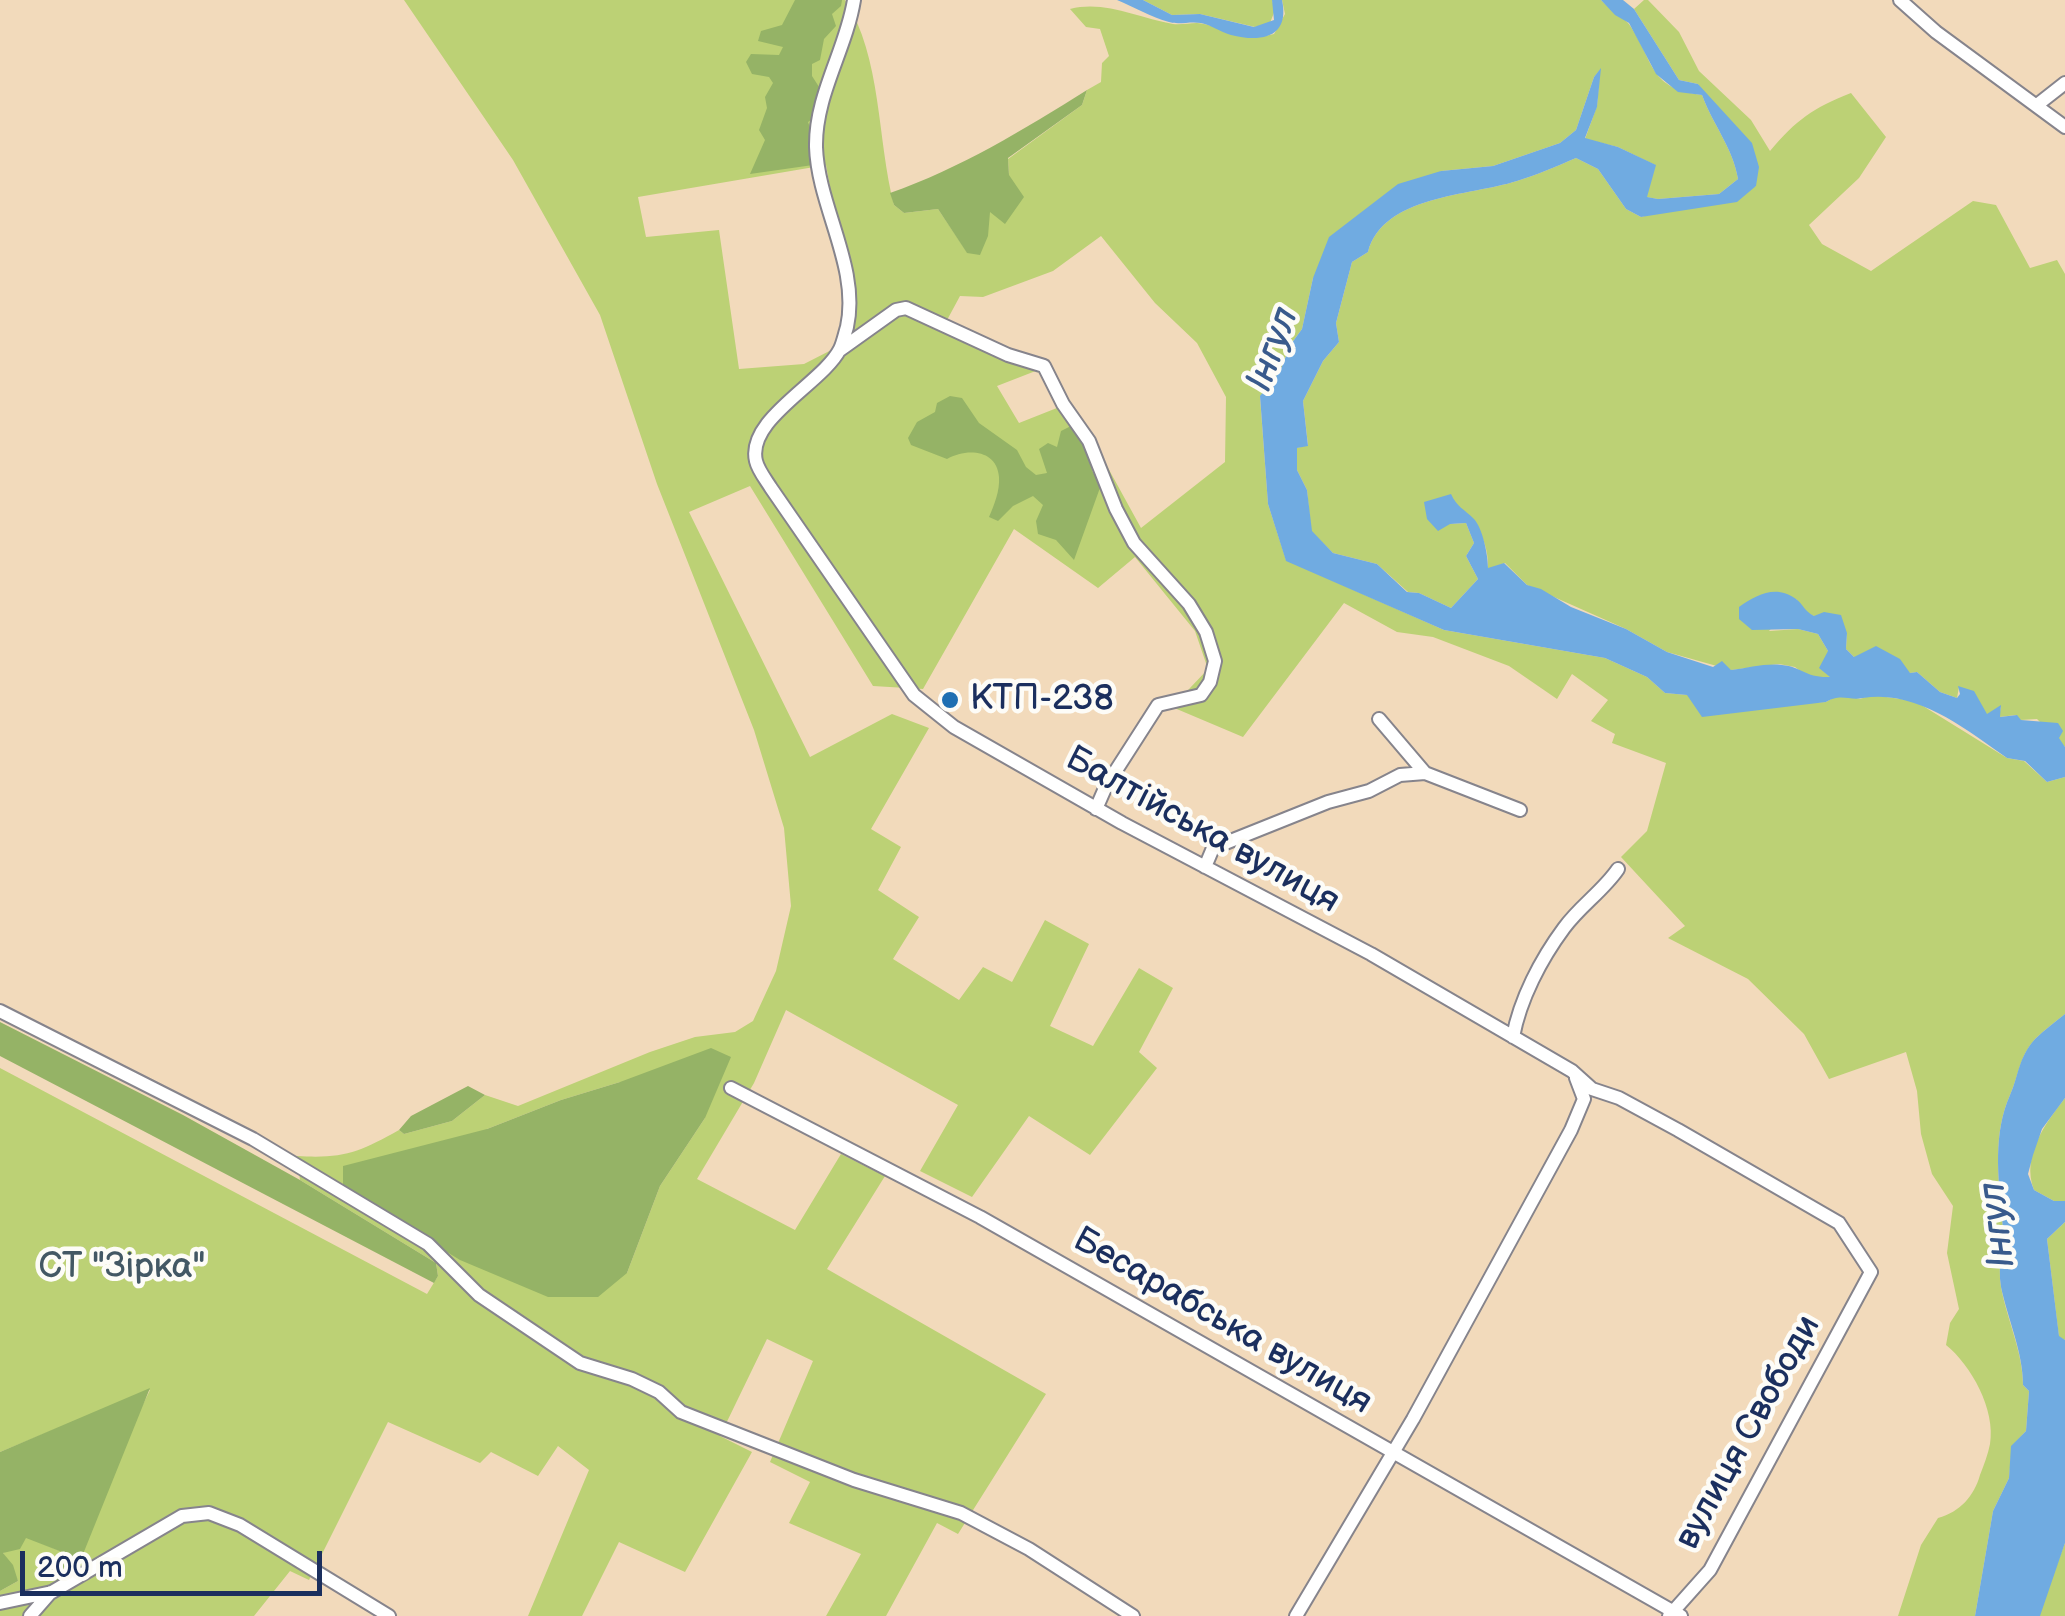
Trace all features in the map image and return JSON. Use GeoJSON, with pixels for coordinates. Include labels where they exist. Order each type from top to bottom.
{"type":"FeatureCollection","features":[{"type":"Feature","properties":{"kind":"street"},"geometry":{"type":"LineString","coordinates":[[839,351],[848,323],[848,282],[821,183],[816,147],[819,112],[854,0]]}},
{"type":"Feature","properties":{"kind":"street"},"geometry":{"type":"LineString","coordinates":[[1900,0],[1936,32],[2065,127]]}},
{"type":"Feature","properties":{"kind":"street"},"geometry":{"type":"LineString","coordinates":[[2037,105],[2065,83]]}},
{"type":"Feature","properties":{"kind":"street","name":"Балтійська вулиця"},"geometry":{"type":"LineString","coordinates":[[1096,809],[1106,786],[1158,706],[1201,695],[1210,682],[1215,661],[1206,632],[1189,604],[1134,543],[1089,440],[1063,404],[1044,366],[906,308],[896,310],[839,351],[793,401],[772,416],[760,434],[755,460],[770,488],[914,695],[954,727],[1096,809],[1370,954],[1572,1072],[1592,1090],[1618,1098],[1678,1130],[1838,1222],[1871,1272]]}},
{"type":"Feature","properties":{"kind":"street"},"geometry":{"type":"LineString","coordinates":[[1379,719],[1426,773],[1520,810]]}},
{"type":"Feature","properties":{"kind":"street"},"geometry":{"type":"LineString","coordinates":[[1205,867],[1214,848],[1400,776],[1426,773]]}},
{"type":"Feature","properties":{"kind":"street"},"geometry":{"type":"LineString","coordinates":[[1513,1037],[1526,995],[1564,928],[1618,869]]}},
{"type":"Feature","properties":{"kind":"street"},"geometry":{"type":"LineString","coordinates":[[0,1011],[253,1139],[428,1244],[480,1295],[580,1363],[632,1379],[659,1392],[681,1412],[854,1480],[961,1512],[1029,1549],[1134,1616]]}},
{"type":"Feature","properties":{"kind":"street"},"geometry":{"type":"LineString","coordinates":[[1296,1616],[1484,1292],[1571,1130],[1584,1099],[1572,1072]]}},
{"type":"Feature","properties":{"kind":"street","name":"Бесарабська вулиця"},"geometry":{"type":"LineString","coordinates":[[730,1088],[980,1217],[1673,1615]]}},
{"type":"Feature","properties":{"kind":"street","name":"вулиця Свободи"},"geometry":{"type":"LineString","coordinates":[[1673,1615],[1710,1570],[1871,1272]]}},
{"type":"Feature","properties":{"kind":"street"},"geometry":{"type":"LineString","coordinates":[[30,1616],[52,1592],[182,1516],[209,1513],[240,1525],[388,1616]]}},
{"type":"Feature","properties":{"kind":"street"},"geometry":{"type":"LineString","coordinates":[[0,1603],[52,1592]]}},
{"type":"Feature","properties":{"kind":"green space","name":"СТ \"Зірка\""},"geometry":{"type":"Polygon","coordinates":[[[404,0],[845,0],[866,47],[894,205],[904,213],[938,209],[967,252],[1009,175],[1008,159],[1082,105],[1087,90],[1101,82],[1102,63],[1109,56],[1100,29],[1086,27],[1070,9],[1109,8],[1173,24],[1197,23],[1262,37],[1274,34],[1285,14],[1282,0],[1601,0],[1628,23],[1663,80],[1685,92],[1702,95],[1732,157],[1738,179],[1719,194],[1646,197],[1655,165],[1618,147],[1585,139],[1597,106],[1600,70],[1576,130],[1560,143],[1493,166],[1441,171],[1313,278],[1302,329],[1280,371],[1260,397],[1268,504],[1286,560],[1444,630],[1605,658],[1647,677],[1665,693],[1787,704],[1826,702],[1846,695],[1915,701],[2007,758],[2024,761],[2047,782],[2065,777],[2065,1014],[2035,1039],[2026,1053],[2005,1110],[1999,1140],[2003,1226],[2000,1278],[2023,1385],[2029,1391],[2026,1431],[2012,1446],[2009,1478],[1993,1511],[1975,1616],[1898,1616],[1921,1545],[1938,1518],[1959,1507],[1974,1490],[1991,1431],[1980,1389],[1946,1345],[1950,1323],[1959,1309],[1947,1253],[1953,1206],[1932,1174],[1906,1052],[1829,1079],[1804,1034],[1748,979],[1668,938],[1685,926],[1621,857],[1647,831],[1666,763],[1612,743],[1615,734],[1591,721],[1608,700],[1572,674],[1557,699],[1509,666],[1433,637],[1397,632],[1344,603],[1243,737],[1172,707],[1208,669],[1195,631],[1135,557],[1098,588],[1014,529],[923,689],[873,686],[750,486],[689,512],[810,757],[892,714],[929,728],[871,829],[901,847],[878,890],[919,917],[893,959],[959,1000],[983,967],[1012,982],[1045,920],[1089,944],[1050,1026],[1093,1046],[1139,968],[1173,988],[1139,1052],[1157,1068],[1090,1155],[1029,1116],[972,1197],[920,1171],[958,1105],[786,1010],[754,1083],[697,1179],[795,1230],[841,1154],[885,1176],[827,1269],[1046,1394],[958,1534],[937,1523],[886,1616],[826,1616],[861,1554],[789,1523],[810,1482],[770,1462],[813,1361],[767,1339],[720,1436],[752,1452],[685,1572],[619,1542],[582,1616],[528,1616],[589,1470],[558,1446],[538,1476],[491,1452],[480,1463],[388,1422],[309,1580],[290,1571],[254,1616],[0,1616],[0,1591],[18,1581],[3,1553],[26,1537],[63,1552],[55,1581],[150,1390],[0,1452],[0,1068],[427,1294],[438,1276],[436,1263],[300,1180],[297,1156],[351,1152],[399,1130],[404,1134],[452,1121],[485,1095],[518,1106],[650,1052],[695,1037],[735,1032],[753,1021],[776,971],[791,906],[784,828],[754,730],[657,484],[600,315],[513,160],[404,0]],[[826,165],[638,197],[646,237],[719,230],[739,369],[804,364],[847,342],[853,316],[826,165]],[[1101,236],[1053,271],[983,297],[960,296],[946,322],[1051,365],[997,386],[1019,423],[1067,404],[1091,437],[1141,528],[1225,462],[1226,397],[1197,343],[1155,303],[1101,236]],[[620,1082],[487,1129],[627,1273],[660,1186],[705,1118],[620,1082]]]}},
{"type":"Feature","properties":{"kind":"green space"},"geometry":{"type":"Polygon","coordinates":[[[795,0],[842,0],[832,14],[836,26],[824,39],[820,60],[812,64],[812,76],[821,90],[815,117],[808,122],[814,139],[813,165],[750,174],[765,140],[759,130],[767,108],[765,97],[773,83],[769,77],[752,74],[746,62],[751,54],[779,55],[783,47],[758,41],[761,31],[782,25],[795,0]]]}},
{"type":"Feature","properties":{"kind":"green space"},"geometry":{"type":"Polygon","coordinates":[[[1143,0],[1272,0],[1275,10],[1270,23],[1255,27],[1200,14],[1172,15],[1143,0]]]}},
{"type":"Feature","properties":{"kind":"green space"},"geometry":{"type":"Polygon","coordinates":[[[1644,0],[1679,32],[1699,71],[1751,120],[1770,151],[1806,116],[1851,93],[1886,137],[1859,178],[1809,225],[1822,244],[1871,271],[1973,201],[1996,205],[2030,268],[2057,260],[2065,274],[2065,747],[2037,719],[1999,717],[2001,707],[1987,715],[1959,687],[1957,698],[1940,692],[1917,672],[1854,657],[1846,649],[1847,633],[1804,611],[1796,599],[1769,631],[1798,629],[1818,634],[1828,651],[1832,677],[1809,678],[1795,667],[1779,664],[1731,670],[1667,652],[1626,629],[1527,585],[1505,563],[1488,569],[1480,534],[1457,507],[1450,524],[1466,523],[1474,543],[1466,556],[1478,579],[1451,608],[1408,592],[1377,564],[1333,553],[1311,531],[1307,490],[1297,470],[1297,448],[1308,445],[1303,401],[1323,361],[1339,342],[1336,323],[1352,262],[1368,252],[1377,233],[1391,219],[1430,201],[1517,181],[1576,158],[1598,169],[1626,209],[1641,217],[1756,186],[1698,84],[1679,80],[1634,9],[1644,0]]]}},
{"type":"Feature","properties":{"kind":"green space"},"geometry":{"type":"Polygon","coordinates":[[[1087,90],[1082,105],[1008,158],[1009,175],[1024,197],[1005,224],[990,212],[988,236],[980,255],[967,253],[938,209],[904,213],[894,205],[890,193],[967,160],[1087,90]]]}},
{"type":"Feature","properties":{"kind":"green space"},"geometry":{"type":"Polygon","coordinates":[[[950,396],[962,398],[979,423],[1017,450],[1026,467],[1036,475],[1047,473],[1039,449],[1048,443],[1057,447],[1061,431],[1071,426],[1089,450],[1092,471],[1101,485],[1074,560],[1056,540],[1038,534],[1036,521],[1043,505],[1033,496],[1013,506],[998,521],[989,517],[999,477],[987,456],[971,452],[947,459],[911,445],[908,438],[917,422],[935,412],[937,403],[950,396]]]}},
{"type":"Feature","properties":{"kind":"green space"},"geometry":{"type":"Polygon","coordinates":[[[0,1022],[300,1180],[436,1263],[438,1276],[434,1283],[0,1056],[0,1022]]]}},
{"type":"Feature","properties":{"kind":"green space"},"geometry":{"type":"Polygon","coordinates":[[[711,1048],[731,1057],[705,1118],[660,1186],[627,1273],[598,1297],[548,1297],[460,1260],[343,1188],[343,1166],[487,1129],[711,1048]]]}},
{"type":"Feature","properties":{"kind":"green space"},"geometry":{"type":"Polygon","coordinates":[[[468,1086],[485,1095],[452,1121],[404,1134],[399,1130],[411,1116],[468,1086]]]}},
{"type":"Feature","properties":{"kind":"green space"},"geometry":{"type":"Polygon","coordinates":[[[2065,1098],[2065,1201],[2054,1201],[2034,1190],[2031,1165],[2037,1141],[2065,1098]]]}},
{"type":"Feature","properties":{"kind":"green space"},"geometry":{"type":"Polygon","coordinates":[[[2065,1222],[2065,1340],[2059,1337],[2047,1239],[2065,1222]]]}},
{"type":"Feature","properties":{"kind":"green space"},"geometry":{"type":"Polygon","coordinates":[[[150,1388],[77,1569],[56,1581],[49,1575],[62,1552],[26,1538],[20,1549],[3,1553],[13,1565],[18,1581],[0,1591],[0,1452],[150,1388]]]}},
{"type":"Feature","properties":{"kind":"green space"},"geometry":{"type":"Polygon","coordinates":[[[2065,1543],[2065,1616],[2040,1616],[2040,1609],[2065,1543]]]}},
{"type":"Feature","properties":{"kind":"water"},"geometry":{"type":"Polygon","coordinates":[[[1117,0],[1143,0],[1172,15],[1200,14],[1254,27],[1274,20],[1272,0],[1282,0],[1282,22],[1278,29],[1263,37],[1242,37],[1201,23],[1169,22],[1117,0]]]}},
{"type":"Feature","properties":{"kind":"water"},"geometry":{"type":"Polygon","coordinates":[[[1601,0],[1623,0],[1634,9],[1679,80],[1698,84],[1752,143],[1759,167],[1756,186],[1737,202],[1641,217],[1626,209],[1598,169],[1576,158],[1517,181],[1430,201],[1391,219],[1377,233],[1368,252],[1352,262],[1336,323],[1339,342],[1323,361],[1303,401],[1308,446],[1297,448],[1297,470],[1307,490],[1312,531],[1333,553],[1377,564],[1407,592],[1419,593],[1451,608],[1478,579],[1466,556],[1474,543],[1466,523],[1450,524],[1438,531],[1427,519],[1424,502],[1451,494],[1477,523],[1488,568],[1504,563],[1527,585],[1571,607],[1626,629],[1667,652],[1713,667],[1722,661],[1731,670],[1782,665],[1830,677],[1819,668],[1828,651],[1818,634],[1798,629],[1752,630],[1739,619],[1739,607],[1766,593],[1781,592],[1796,599],[1814,616],[1824,612],[1841,615],[1847,633],[1846,649],[1854,657],[1876,646],[1900,659],[1910,673],[1917,672],[1940,692],[1957,698],[1958,686],[1974,691],[1987,714],[2001,705],[2000,717],[2017,715],[2021,720],[2058,723],[2063,731],[2059,738],[2065,747],[2065,777],[2047,782],[2025,761],[2007,758],[1940,714],[1902,700],[1841,698],[1702,717],[1687,695],[1665,693],[1647,677],[1605,658],[1444,630],[1286,561],[1268,504],[1260,396],[1280,371],[1302,329],[1313,278],[1329,237],[1398,184],[1441,171],[1493,166],[1560,143],[1576,130],[1594,77],[1601,68],[1597,107],[1585,138],[1618,147],[1656,165],[1647,197],[1719,194],[1738,179],[1732,157],[1702,95],[1678,92],[1656,74],[1629,23],[1601,0]]]}},
{"type":"Feature","properties":{"kind":"water"},"geometry":{"type":"Polygon","coordinates":[[[2065,1014],[2065,1098],[2042,1129],[2028,1174],[2034,1190],[2054,1201],[2065,1201],[2065,1222],[2047,1239],[2059,1336],[2065,1340],[2065,1543],[2040,1616],[1975,1616],[1993,1511],[2009,1478],[2011,1446],[2026,1431],[2029,1391],[2023,1385],[2021,1360],[2000,1279],[2001,1124],[2025,1053],[2035,1039],[2065,1014]]]}},
{"type":"Feature","properties":{"kind":"place","name":"КТП-238"},"geometry":{"type":"Point","coordinates":[950,700]}},
{"type":"Feature","properties":{"kind":"water label","name":"Інгул"},"geometry":{"type":"Point","coordinates":[1274,350]}},
{"type":"Feature","properties":{"kind":"water label","name":"Інгул"},"geometry":{"type":"Point","coordinates":[1999,1225]}}]}
